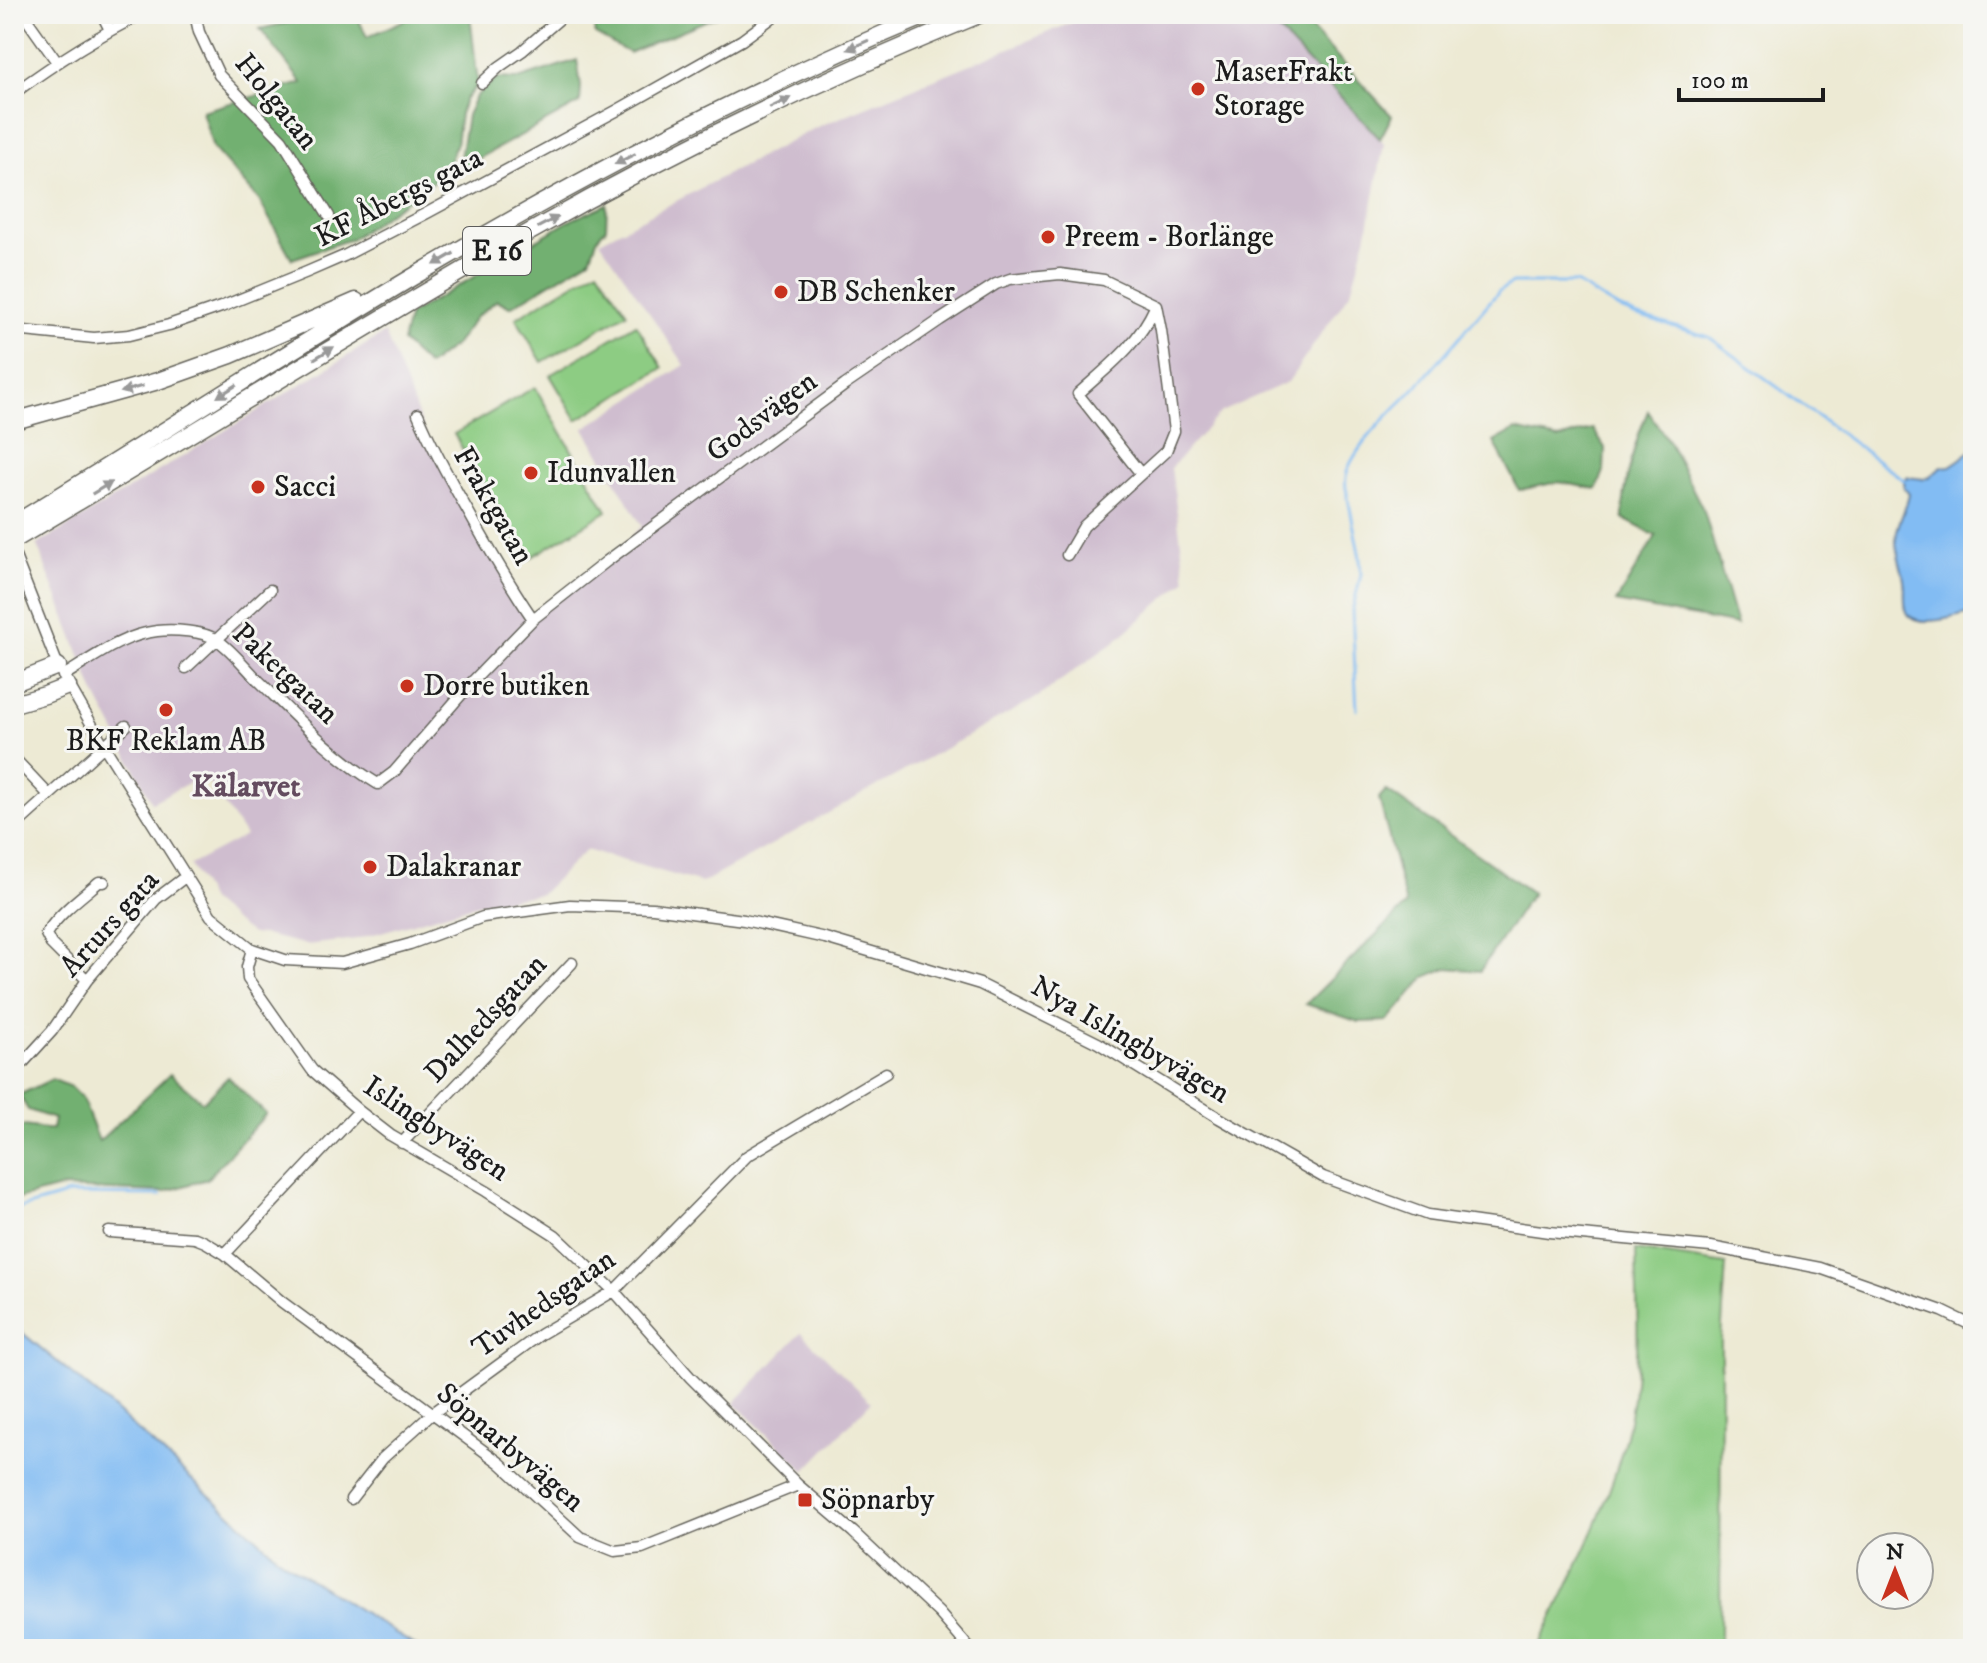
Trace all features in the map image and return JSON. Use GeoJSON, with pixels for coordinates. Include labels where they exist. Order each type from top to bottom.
{"type":"FeatureCollection","features":[{"type":"Feature","properties":{"kind":"highway","name":"E 16"},"geometry":{"type":"LineString","coordinates":[[14,540],[32,521],[413,277],[580,182],[686,127],[791,75],[930,14]]}},
{"type":"Feature","properties":{"kind":"highway","name":"E 16"},"geometry":{"type":"LineString","coordinates":[[14,524],[32,521],[530,231],[733,126],[901,47],[981,14]]}},
{"type":"Feature","properties":{"kind":"highway"},"geometry":{"type":"LineString","coordinates":[[14,421],[158,381],[231,355],[413,277]]}},
{"type":"Feature","properties":{"kind":"highway"},"geometry":{"type":"LineString","coordinates":[[14,683],[63,676]]}},
{"type":"Feature","properties":{"kind":"highway"},"geometry":{"type":"LineString","coordinates":[[14,704],[45,695],[63,676]]}},
{"type":"Feature","properties":{"kind":"street"},"geometry":{"type":"LineString","coordinates":[[23,14],[57,62]]}},
{"type":"Feature","properties":{"kind":"street"},"geometry":{"type":"LineString","coordinates":[[102,14],[110,30]]}},
{"type":"Feature","properties":{"kind":"street"},"geometry":{"type":"LineString","coordinates":[[14,93],[57,62],[142,14]]}},
{"type":"Feature","properties":{"kind":"street","name":"Holgatan"},"geometry":{"type":"LineString","coordinates":[[195,14],[199,32],[219,75],[282,140],[329,216]]}},
{"type":"Feature","properties":{"kind":"street"},"geometry":{"type":"LineString","coordinates":[[482,83],[565,14]]}},
{"type":"Feature","properties":{"kind":"street","name":"KF Åbergs gata"},"geometry":{"type":"LineString","coordinates":[[14,330],[94,338],[129,335],[221,307],[307,272],[427,213],[616,111],[742,40],[777,14]]}},
{"type":"Feature","properties":{"kind":"street","name":"Godsvägen"},"geometry":{"type":"LineString","coordinates":[[378,784],[394,772],[473,681],[533,619],[845,385],[996,284],[1010,279],[1060,274],[1104,280],[1156,305]]}},
{"type":"Feature","properties":{"kind":"street"},"geometry":{"type":"LineString","coordinates":[[1067,555],[1084,526],[1166,451],[1174,431],[1156,305]]}},
{"type":"Feature","properties":{"kind":"street"},"geometry":{"type":"LineString","coordinates":[[1141,474],[1078,394],[1126,351],[1146,328],[1156,305]]}},
{"type":"Feature","properties":{"kind":"street","name":"Fraktgatan"},"geometry":{"type":"LineString","coordinates":[[418,414],[429,442],[452,483],[508,582],[533,619]]}},
{"type":"Feature","properties":{"kind":"street"},"geometry":{"type":"LineString","coordinates":[[14,554],[63,676],[104,746],[211,916],[252,949]]}},
{"type":"Feature","properties":{"kind":"street"},"geometry":{"type":"LineString","coordinates":[[186,668],[270,590]]}},
{"type":"Feature","properties":{"kind":"street","name":"Paketgatan"},"geometry":{"type":"LineString","coordinates":[[63,676],[104,650],[156,631],[188,631],[216,639],[300,721],[358,772],[378,784]]}},
{"type":"Feature","properties":{"kind":"street"},"geometry":{"type":"LineString","coordinates":[[14,827],[126,726]]}},
{"type":"Feature","properties":{"kind":"street"},"geometry":{"type":"LineString","coordinates":[[14,758],[49,795]]}},
{"type":"Feature","properties":{"kind":"street","name":"Arturs gata"},"geometry":{"type":"LineString","coordinates":[[14,1080],[20,1066],[52,1031],[87,980],[156,899],[185,877]]}},
{"type":"Feature","properties":{"kind":"street"},"geometry":{"type":"LineString","coordinates":[[87,980],[51,944],[46,934],[73,904],[99,882],[104,882]]}},
{"type":"Feature","properties":{"kind":"street","name":"Nya Islingbyvägen"},"geometry":{"type":"LineString","coordinates":[[252,949],[285,960],[342,963],[410,944],[483,917],[570,905],[653,908],[744,920],[825,938],[980,984],[1098,1043],[1219,1118],[1323,1177],[1428,1215],[1549,1232],[1711,1247],[1820,1268],[1942,1311],[1973,1326]]}},
{"type":"Feature","properties":{"kind":"street","name":"Islingbyvägen"},"geometry":{"type":"LineString","coordinates":[[252,949],[247,967],[248,979],[312,1070],[402,1143],[555,1235],[614,1291],[690,1377],[798,1485],[939,1613],[970,1649]]}},
{"type":"Feature","properties":{"kind":"street","name":"Dalhedsgatan"},"geometry":{"type":"LineString","coordinates":[[402,1143],[572,963]]}},
{"type":"Feature","properties":{"kind":"street","name":"Tuvhedsgatan"},"geometry":{"type":"LineString","coordinates":[[351,1499],[383,1458],[433,1413],[541,1334],[614,1291],[747,1156],[886,1073]]}},
{"type":"Feature","properties":{"kind":"street"},"geometry":{"type":"LineString","coordinates":[[225,1254],[359,1111]]}},
{"type":"Feature","properties":{"kind":"street","name":"Söpnarbyvägen"},"geometry":{"type":"LineString","coordinates":[[109,1232],[195,1238],[225,1254],[282,1302],[500,1463],[580,1537],[615,1551],[642,1548],[798,1485]]}},
{"type":"Feature","properties":{"kind":"shaded area"},"geometry":{"type":"Polygon","coordinates":[[[1093,14],[1262,14],[1384,144],[1366,238],[1351,291],[1288,382],[1221,412],[1171,468],[1186,580],[1114,642],[1038,697],[702,883],[586,850],[541,894],[482,903],[357,939],[307,945],[252,934],[211,902],[190,865],[245,836],[204,775],[152,802],[94,691],[37,545],[385,333],[429,442],[532,618],[607,561],[642,526],[584,428],[685,365],[600,241],[817,127],[1093,14]]]}},
{"type":"Feature","properties":{"kind":"shaded area"},"geometry":{"type":"Polygon","coordinates":[[[801,1333],[871,1402],[805,1471],[734,1403],[801,1333]]]}},
{"type":"Feature","properties":{"kind":"green space"},"geometry":{"type":"Polygon","coordinates":[[[328,14],[356,14],[367,37],[407,19],[408,14],[470,14],[478,84],[465,100],[456,144],[442,173],[351,239],[292,259],[259,200],[213,148],[202,111],[302,83],[260,29],[328,14]]]}},
{"type":"Feature","properties":{"kind":"green space"},"geometry":{"type":"Polygon","coordinates":[[[605,14],[722,14],[629,53],[595,34],[594,21],[605,14]]]}},
{"type":"Feature","properties":{"kind":"green space"},"geometry":{"type":"Polygon","coordinates":[[[1263,14],[1298,14],[1392,116],[1380,139],[1263,14]]]}},
{"type":"Feature","properties":{"kind":"green space"},"geometry":{"type":"Polygon","coordinates":[[[577,60],[580,103],[458,170],[467,115],[476,96],[497,78],[518,79],[577,60]]]}},
{"type":"Feature","properties":{"kind":"green space"},"geometry":{"type":"Polygon","coordinates":[[[607,204],[606,228],[598,237],[590,259],[510,307],[497,300],[475,318],[456,344],[428,366],[402,342],[409,315],[569,221],[607,204]]]}},
{"type":"Feature","properties":{"kind":"green space"},"geometry":{"type":"Polygon","coordinates":[[[598,269],[627,313],[542,362],[516,318],[598,269]]]}},
{"type":"Feature","properties":{"kind":"green space"},"geometry":{"type":"Polygon","coordinates":[[[636,324],[663,368],[577,420],[550,375],[636,324]]]}},
{"type":"Feature","properties":{"kind":"green space","name":"Idunvallen"},"geometry":{"type":"Polygon","coordinates":[[[535,387],[607,511],[527,560],[454,434],[535,387]]]}},
{"type":"Feature","properties":{"kind":"green space"},"geometry":{"type":"Polygon","coordinates":[[[1648,411],[1669,442],[1704,511],[1737,625],[1616,602],[1656,536],[1623,519],[1631,464],[1648,411]]]}},
{"type":"Feature","properties":{"kind":"green space"},"geometry":{"type":"Polygon","coordinates":[[[1593,429],[1605,448],[1604,471],[1597,489],[1558,482],[1519,490],[1494,442],[1515,430],[1559,439],[1593,429]]]}},
{"type":"Feature","properties":{"kind":"green space"},"geometry":{"type":"Polygon","coordinates":[[[1386,790],[1532,893],[1480,971],[1447,968],[1425,977],[1388,1021],[1359,1022],[1306,1004],[1406,905],[1379,798],[1386,790]]]}},
{"type":"Feature","properties":{"kind":"green space"},"geometry":{"type":"Polygon","coordinates":[[[170,1074],[203,1102],[228,1077],[266,1114],[207,1179],[164,1192],[60,1188],[14,1200],[14,1126],[52,1129],[54,1119],[28,1110],[19,1095],[52,1079],[71,1087],[82,1098],[99,1141],[170,1074]]]}},
{"type":"Feature","properties":{"kind":"green space"},"geometry":{"type":"Polygon","coordinates":[[[1636,1250],[1726,1264],[1721,1340],[1720,1649],[1537,1649],[1604,1505],[1623,1446],[1636,1375],[1636,1250]]]}},
{"type":"Feature","properties":{"kind":"water"},"geometry":{"type":"Polygon","coordinates":[[[1973,449],[1973,612],[1938,620],[1919,620],[1907,612],[1896,544],[1909,494],[1904,488],[1904,480],[1907,477],[1929,477],[1973,449]]]}},
{"type":"Feature","properties":{"kind":"water"},"geometry":{"type":"Polygon","coordinates":[[[14,1326],[106,1402],[281,1560],[420,1649],[14,1649],[14,1326]]]}},
{"type":"Feature","properties":{"kind":"waterway"},"geometry":{"type":"LineString","coordinates":[[1357,710],[1352,611],[1361,575],[1346,488],[1348,470],[1370,435],[1499,291],[1512,283],[1576,283],[1635,315],[1709,337],[1904,480]]}},
{"type":"Feature","properties":{"kind":"waterway"},"geometry":{"type":"LineString","coordinates":[[14,1210],[69,1194],[161,1195]]}},
{"type":"Feature","properties":{"kind":"place","name":"MaserFrakt Storage"},"geometry":{"type":"Point","coordinates":[1198,89]}},
{"type":"Feature","properties":{"kind":"place","name":"Preem - Borlänge"},"geometry":{"type":"Point","coordinates":[1048,237]}},
{"type":"Feature","properties":{"kind":"place","name":"DB Schenker"},"geometry":{"type":"Point","coordinates":[781,292]}},
{"type":"Feature","properties":{"kind":"place","name":"Idunvallen"},"geometry":{"type":"Point","coordinates":[531,473]}},
{"type":"Feature","properties":{"kind":"place","name":"Sacci"},"geometry":{"type":"Point","coordinates":[258,487]}},
{"type":"Feature","properties":{"kind":"place","name":"Dorre butiken"},"geometry":{"type":"Point","coordinates":[407,686]}},
{"type":"Feature","properties":{"kind":"place","name":"BKF Reklam AB"},"geometry":{"type":"Point","coordinates":[166,710]}},
{"type":"Feature","properties":{"kind":"place","name":"Dalakranar"},"geometry":{"type":"Point","coordinates":[370,867]}},
{"type":"Feature","properties":{"kind":"place","name":"Söpnarby"},"geometry":{"type":"Point","coordinates":[805,1500]}},
{"type":"Feature","properties":{"kind":"district","name":"Kälarvet"},"geometry":{"type":"Point","coordinates":[246,787]}}]}
